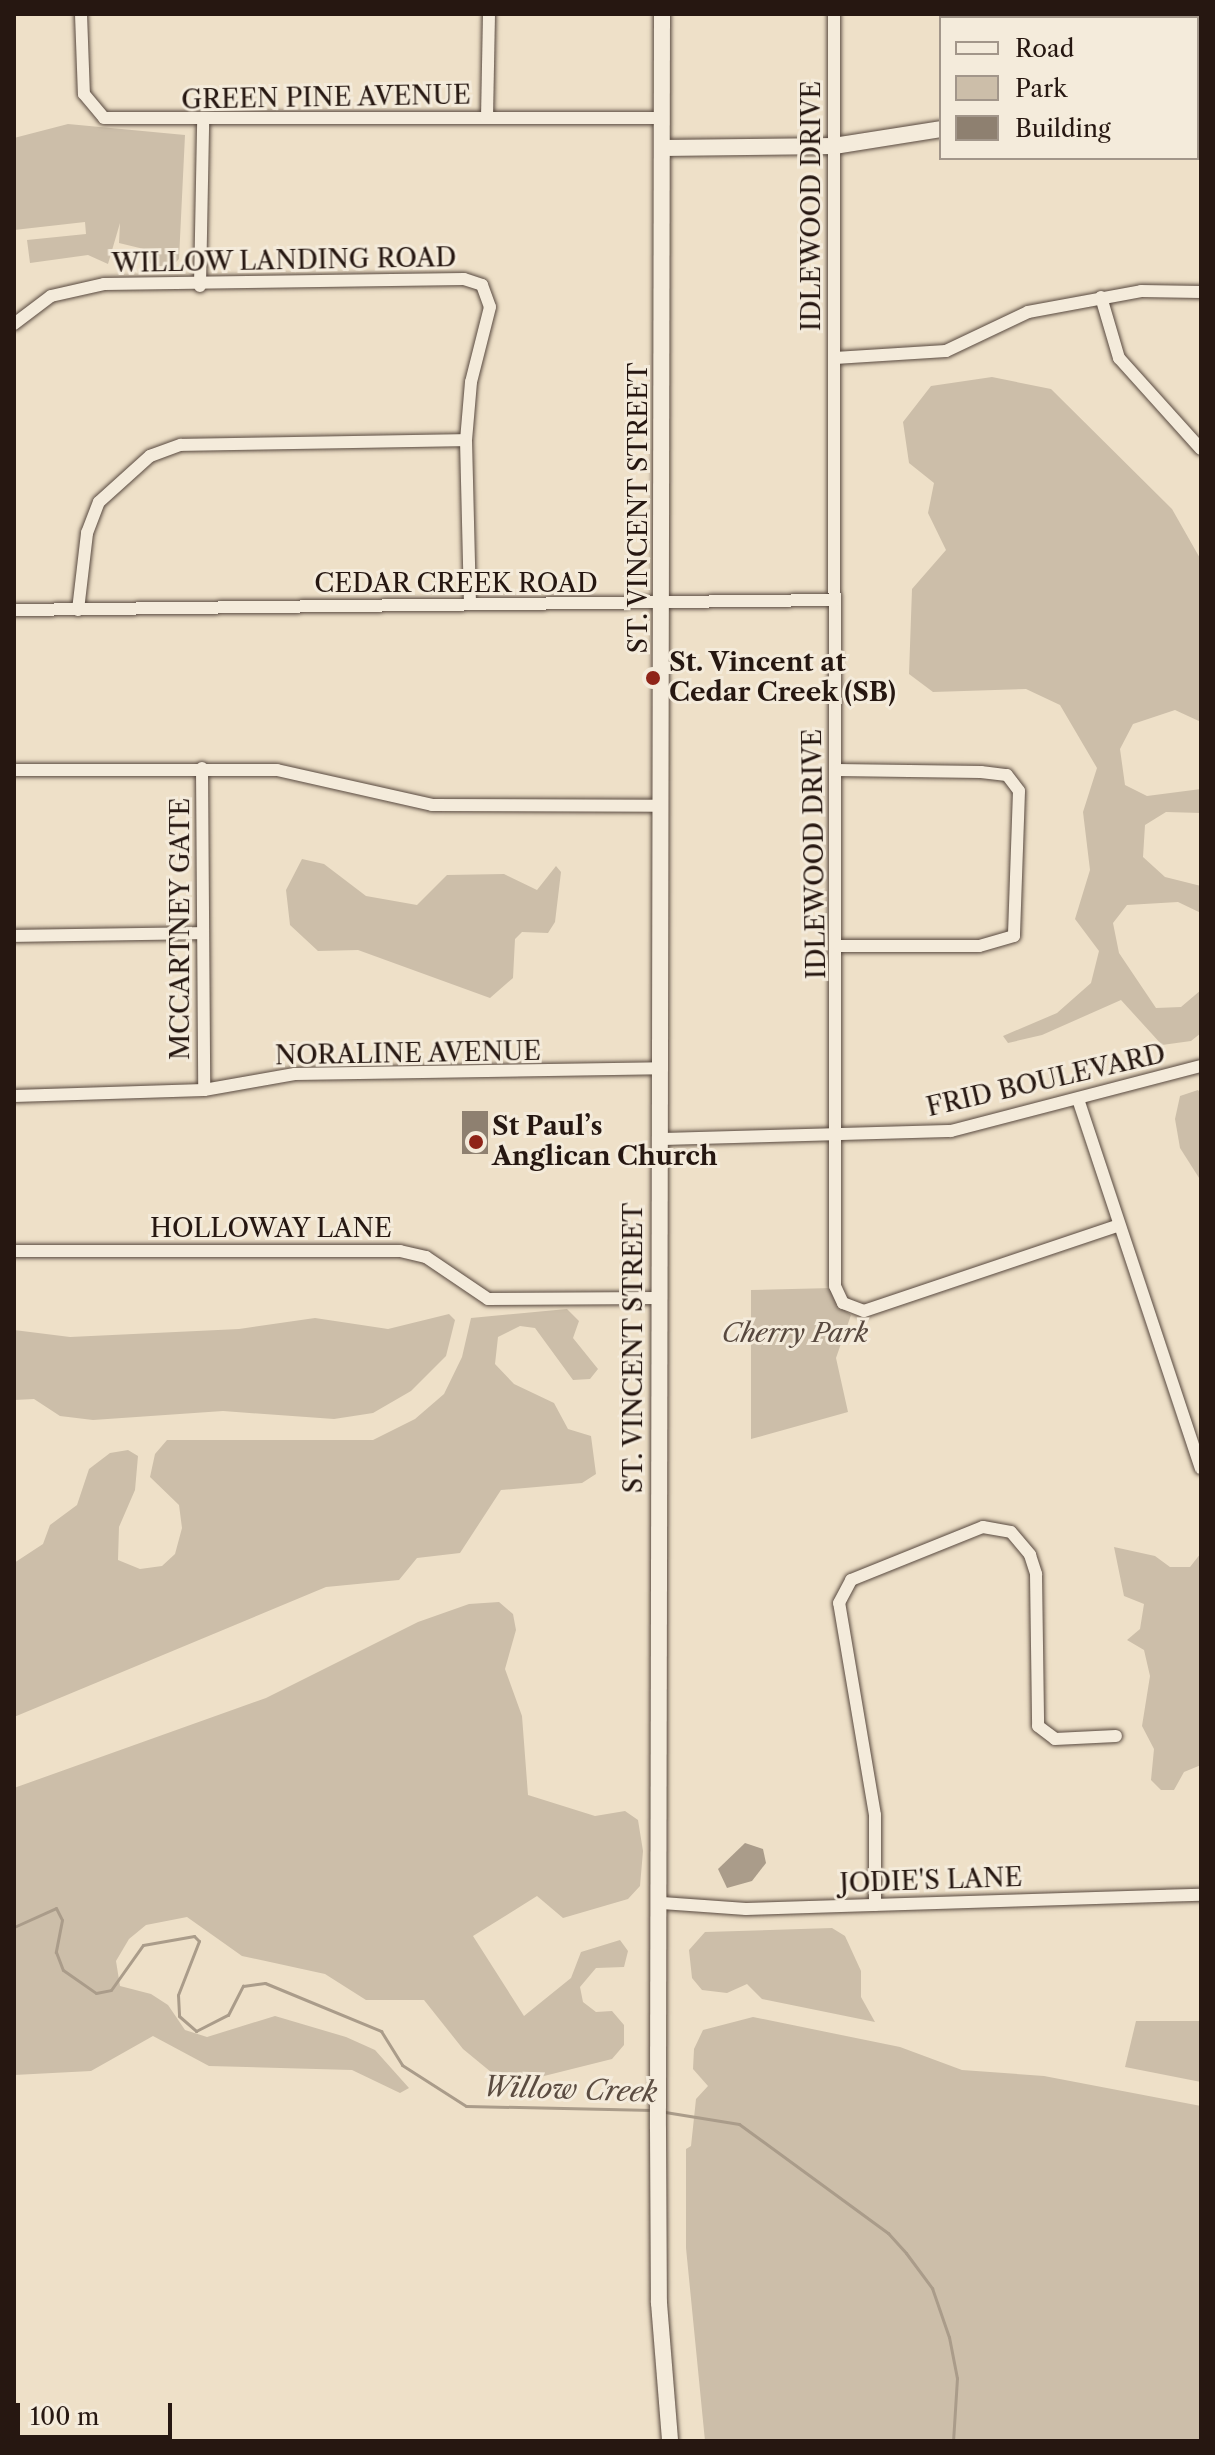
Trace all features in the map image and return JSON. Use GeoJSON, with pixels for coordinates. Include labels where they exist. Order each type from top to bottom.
{"type":"FeatureCollection","features":[{"type":"Feature","properties":{"kind":"street","name":"GREEN PINE AVENUE"},"geometry":{"type":"LineString","coordinates":[[81,14],[81,75],[91,109],[130,122],[662,118]]}},
{"type":"Feature","properties":{"kind":"street"},"geometry":{"type":"LineString","coordinates":[[487,118],[489,14]]}},
{"type":"Feature","properties":{"kind":"street","name":"ST. VINCENT STREET"},"geometry":{"type":"LineString","coordinates":[[662,14],[664,604],[657,1298],[662,1903],[658,2129],[659,2303],[670,2441]]}},
{"type":"Feature","properties":{"kind":"street","name":"IDLEWOOD DRIVE"},"geometry":{"type":"LineString","coordinates":[[834,14],[839,946],[835,1286],[843,1303],[856,1311],[1119,1225]]}},
{"type":"Feature","properties":{"kind":"street"},"geometry":{"type":"LineString","coordinates":[[200,286],[203,123]]}},
{"type":"Feature","properties":{"kind":"street"},"geometry":{"type":"LineString","coordinates":[[662,148],[834,146],[939,129]]}},
{"type":"Feature","properties":{"kind":"street","name":"WILLOW LANDING ROAD"},"geometry":{"type":"LineString","coordinates":[[14,324],[39,303],[78,287],[464,279],[482,285],[490,307],[471,382],[466,440],[470,604]]}},
{"type":"Feature","properties":{"kind":"street"},"geometry":{"type":"LineString","coordinates":[[835,358],[946,351],[1013,317],[1101,297],[1201,292]]}},
{"type":"Feature","properties":{"kind":"street"},"geometry":{"type":"LineString","coordinates":[[1101,297],[1119,358],[1201,449]]}},
{"type":"Feature","properties":{"kind":"street"},"geometry":{"type":"LineString","coordinates":[[78,610],[87,533],[99,502],[150,456],[181,445],[466,440]]}},
{"type":"Feature","properties":{"kind":"street","name":"CEDAR CREEK ROAD"},"geometry":{"type":"LineString","coordinates":[[14,610],[835,600]]}},
{"type":"Feature","properties":{"kind":"street"},"geometry":{"type":"LineString","coordinates":[[14,770],[202,768],[302,773],[432,805],[662,806]]}},
{"type":"Feature","properties":{"kind":"street","name":"MCCARTNEY GATE"},"geometry":{"type":"LineString","coordinates":[[202,768],[204,1090]]}},
{"type":"Feature","properties":{"kind":"street"},"geometry":{"type":"LineString","coordinates":[[837,770],[1007,775],[1019,791],[1014,936],[979,946],[839,946]]}},
{"type":"Feature","properties":{"kind":"street"},"geometry":{"type":"LineString","coordinates":[[14,936],[203,933]]}},
{"type":"Feature","properties":{"kind":"street","name":"FRID BOULEVARD"},"geometry":{"type":"LineString","coordinates":[[660,1139],[951,1131],[1201,1066]]}},
{"type":"Feature","properties":{"kind":"street","name":"NORALINE AVENUE"},"geometry":{"type":"LineString","coordinates":[[14,1096],[204,1090],[295,1074],[661,1068]]}},
{"type":"Feature","properties":{"kind":"street"},"geometry":{"type":"LineString","coordinates":[[1078,1099],[1201,1468]]}},
{"type":"Feature","properties":{"kind":"street","name":"HOLLOWAY LANE"},"geometry":{"type":"LineString","coordinates":[[14,1251],[400,1251],[426,1257],[488,1299],[657,1298]]}},
{"type":"Feature","properties":{"kind":"street"},"geometry":{"type":"LineString","coordinates":[[875,1905],[875,1815],[839,1603],[851,1580],[983,1527],[1011,1532],[1030,1555],[1036,1574],[1038,1726],[1055,1739],[1116,1736]]}},
{"type":"Feature","properties":{"kind":"street","name":"JODIE'S LANE"},"geometry":{"type":"LineString","coordinates":[[662,1903],[746,1909],[1201,1895]]}},
{"type":"Feature","properties":{"kind":"green space"},"geometry":{"type":"Polygon","coordinates":[[[68,124],[185,135],[179,259],[172,266],[147,262],[152,251],[119,243],[120,223],[108,264],[88,255],[30,263],[27,240],[86,234],[85,222],[14,230],[14,138],[68,124]]]}},
{"type":"Feature","properties":{"kind":"green space"},"geometry":{"type":"Polygon","coordinates":[[[992,377],[1051,389],[1172,509],[1201,560],[1201,722],[1175,710],[1133,724],[1120,749],[1125,785],[1147,796],[1201,789],[1201,813],[1166,812],[1145,825],[1143,857],[1165,877],[1201,886],[1201,913],[1178,902],[1127,905],[1113,923],[1119,953],[1156,1008],[1181,1007],[1201,990],[1201,1033],[1191,1041],[1162,1045],[1121,1000],[1042,1035],[1008,1043],[1003,1036],[1057,1013],[1091,983],[1099,951],[1075,919],[1090,870],[1083,812],[1097,768],[1060,705],[1026,689],[933,692],[909,674],[912,589],[946,550],[928,513],[934,483],[909,463],[903,422],[931,386],[992,377]]]}},
{"type":"Feature","properties":{"kind":"green space"},"geometry":{"type":"Polygon","coordinates":[[[302,859],[324,864],[366,896],[417,905],[447,875],[504,874],[537,890],[556,866],[561,872],[555,922],[548,933],[522,932],[515,939],[513,978],[490,998],[358,950],[318,951],[290,925],[286,890],[302,859]]]}},
{"type":"Feature","properties":{"kind":"green space"},"geometry":{"type":"Polygon","coordinates":[[[1198,1090],[1201,1094],[1201,1181],[1180,1148],[1175,1119],[1180,1096],[1198,1090]]]}},
{"type":"Feature","properties":{"kind":"green space","name":"Cherry Park"},"geometry":{"type":"Polygon","coordinates":[[[832,1288],[837,1305],[851,1315],[836,1358],[848,1412],[751,1439],[751,1290],[832,1288]]]}},
{"type":"Feature","properties":{"kind":"green space"},"geometry":{"type":"Polygon","coordinates":[[[567,1309],[579,1321],[573,1338],[598,1369],[590,1379],[573,1380],[535,1328],[520,1326],[498,1337],[495,1364],[514,1384],[554,1403],[568,1429],[591,1436],[596,1474],[582,1483],[501,1490],[460,1553],[417,1558],[399,1580],[326,1587],[14,1717],[14,1563],[43,1544],[50,1525],[77,1505],[89,1469],[110,1453],[128,1450],[138,1456],[135,1490],[119,1527],[118,1560],[140,1569],[162,1566],[175,1554],[182,1528],[179,1505],[150,1477],[155,1454],[167,1440],[373,1440],[415,1419],[444,1394],[462,1357],[471,1318],[567,1309]]]}},
{"type":"Feature","properties":{"kind":"green space"},"geometry":{"type":"Polygon","coordinates":[[[449,1314],[455,1320],[446,1356],[411,1391],[373,1413],[334,1419],[223,1411],[93,1420],[60,1416],[34,1399],[14,1400],[14,1330],[70,1337],[239,1329],[315,1318],[388,1329],[449,1314]]]}},
{"type":"Feature","properties":{"kind":"green space"},"geometry":{"type":"Polygon","coordinates":[[[1114,1547],[1155,1556],[1170,1567],[1190,1567],[1201,1553],[1201,1765],[1184,1772],[1174,1790],[1161,1790],[1151,1780],[1154,1749],[1142,1726],[1150,1676],[1144,1650],[1127,1640],[1140,1629],[1144,1604],[1124,1596],[1114,1547]]]}},
{"type":"Feature","properties":{"kind":"green space"},"geometry":{"type":"Polygon","coordinates":[[[499,1602],[513,1614],[516,1630],[505,1669],[522,1716],[528,1795],[595,1816],[625,1811],[638,1820],[643,1851],[640,1886],[628,1899],[563,1918],[537,1896],[473,1936],[524,2016],[571,1978],[581,1952],[620,1940],[628,1951],[624,1967],[596,1968],[580,1987],[583,2002],[596,2012],[612,2011],[624,2025],[624,2045],[612,2059],[532,2079],[497,2077],[463,2049],[424,2000],[366,2000],[325,1974],[242,1956],[187,1917],[146,1925],[129,1939],[116,1961],[120,1986],[151,1994],[168,2005],[185,2030],[207,2037],[275,2016],[346,2037],[375,2050],[409,2088],[400,2093],[352,2070],[209,2066],[153,2036],[91,2071],[14,2075],[14,1788],[266,1698],[418,1622],[469,1604],[499,1602]]]}},
{"type":"Feature","properties":{"kind":"green space"},"geometry":{"type":"Polygon","coordinates":[[[832,1928],[845,1936],[861,1971],[861,1997],[875,2022],[762,1999],[747,1984],[727,1993],[702,1990],[692,1978],[689,1950],[705,1932],[832,1928]]]}},
{"type":"Feature","properties":{"kind":"green space"},"geometry":{"type":"Polygon","coordinates":[[[753,2017],[900,2047],[962,2070],[1044,2076],[1201,2106],[1201,2441],[705,2441],[686,2248],[686,2149],[691,2146],[696,2099],[708,2086],[693,2069],[694,2049],[703,2030],[753,2017]]]}},
{"type":"Feature","properties":{"kind":"green space"},"geometry":{"type":"Polygon","coordinates":[[[1136,2021],[1201,2021],[1201,2082],[1125,2067],[1136,2021]]]}},
{"type":"Feature","properties":{"kind":"shaded area"},"geometry":{"type":"Polygon","coordinates":[[[745,1843],[763,1849],[766,1863],[752,1881],[727,1888],[718,1869],[745,1843]]]}},
{"type":"Feature","properties":{"kind":"building","name":"St Paul’s Anglican Church"},"geometry":{"type":"Polygon","coordinates":[[[462,1111],[488,1111],[488,1154],[462,1154],[462,1111]]]}},
{"type":"Feature","properties":{"kind":"waterway","name":"Willow Creek"},"geometry":{"type":"LineString","coordinates":[[14,1927],[56,1908],[62,1920],[56,1952],[63,1970],[96,1993],[111,1990],[143,1945],[194,1936],[199,1941],[178,1995],[179,2016],[196,2031],[228,2015],[243,1986],[265,1983],[381,2031],[402,2065],[466,2106],[653,2110]]}},
{"type":"Feature","properties":{"kind":"waterway","name":"Willow Creek"},"geometry":{"type":"LineString","coordinates":[[665,2112],[739,2124],[888,2233],[906,2253],[932,2288],[949,2337],[957,2378],[953,2441]]}},
{"type":"Feature","properties":{"kind":"place","name":"St. Vincent at Cedar Creek (SB)"},"geometry":{"type":"Point","coordinates":[653,678]}},
{"type":"Feature","properties":{"kind":"place","name":"St Paul’s Anglican Church"},"geometry":{"type":"Point","coordinates":[476,1142]}}]}
